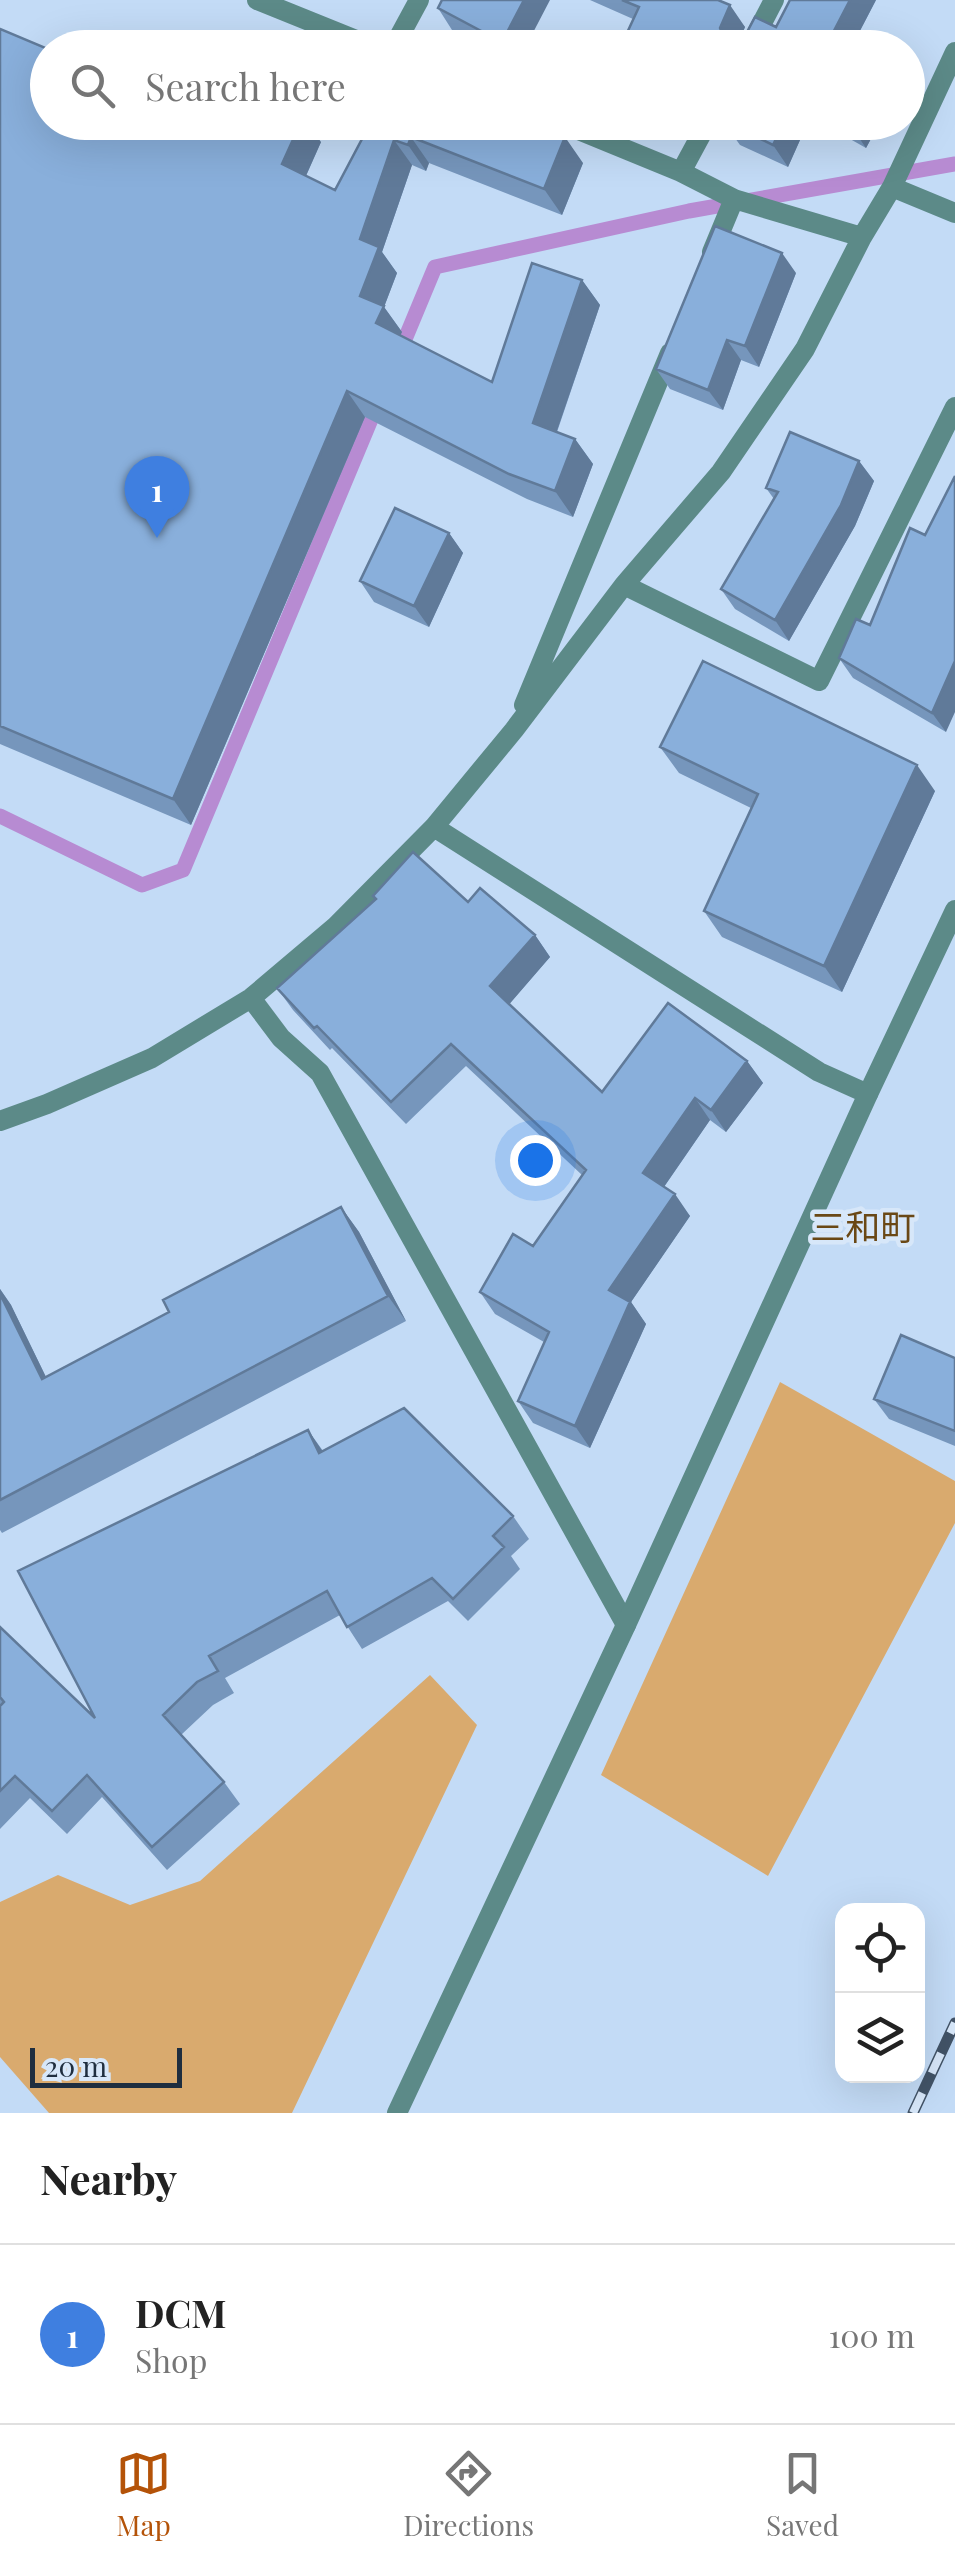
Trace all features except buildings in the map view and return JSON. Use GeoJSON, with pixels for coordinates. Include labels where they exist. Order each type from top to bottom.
{"type":"FeatureCollection","features":[{"type":"Feature","properties":{"kind":"street"},"geometry":{"type":"LineString","coordinates":[[258,0],[332,30]]}},
{"type":"Feature","properties":{"kind":"street"},"geometry":{"type":"LineString","coordinates":[[402,30],[418,0]]}},
{"type":"Feature","properties":{"kind":"street"},"geometry":{"type":"LineString","coordinates":[[758,30],[774,0]]}},
{"type":"Feature","properties":{"kind":"street"},"geometry":{"type":"LineString","coordinates":[[925,117],[955,53]]}},
{"type":"Feature","properties":{"kind":"street"},"geometry":{"type":"LineString","coordinates":[[603,140],[734,199],[862,237]]}},
{"type":"Feature","properties":{"kind":"street"},"geometry":{"type":"LineString","coordinates":[[681,172],[698,140]]}},
{"type":"Feature","properties":{"kind":"street"},"geometry":{"type":"LineString","coordinates":[[0,1120],[152,1058],[251,998],[334,927],[434,827],[514,730],[624,585],[721,472],[805,349],[914,140]]}},
{"type":"Feature","properties":{"kind":"street"},"geometry":{"type":"LineString","coordinates":[[892,188],[955,212]]}},
{"type":"Feature","properties":{"kind":"street"},"geometry":{"type":"LineString","coordinates":[[704,272],[734,199]]}},
{"type":"Feature","properties":{"kind":"street"},"geometry":{"type":"LineString","coordinates":[[514,730],[681,327]]}},
{"type":"Feature","properties":{"kind":"street"},"geometry":{"type":"LineString","coordinates":[[624,585],[819,681],[955,407]]}},
{"type":"Feature","properties":{"kind":"street"},"geometry":{"type":"LineString","coordinates":[[434,827],[819,1072],[868,1094]]}},
{"type":"Feature","properties":{"kind":"street"},"geometry":{"type":"LineString","coordinates":[[397,2113],[955,910]]}},
{"type":"Feature","properties":{"kind":"street"},"geometry":{"type":"LineString","coordinates":[[251,998],[281,1038],[320,1073],[626,1626]]}},
{"type":"Feature","properties":{"kind":"shaded area"},"geometry":{"type":"Polygon","coordinates":[[[780,1382],[955,1481],[955,1523],[768,1876],[601,1775],[780,1382]]]}},
{"type":"Feature","properties":{"kind":"shaded area"},"geometry":{"type":"Polygon","coordinates":[[[430,1675],[477,1725],[292,2113],[49,2113],[0,2057],[0,1902],[58,1875],[130,1905],[200,1881],[430,1675]]]}},
{"type":"Feature","properties":{"kind":"waterway"},"geometry":{"type":"LineString","coordinates":[[398,356],[435,267],[689,211],[955,164]]}},
{"type":"Feature","properties":{"kind":"waterway"},"geometry":{"type":"LineString","coordinates":[[0,816],[142,885],[183,870],[377,405]]}},
{"type":"Feature","properties":{"kind":"railway"},"geometry":{"type":"LineString","coordinates":[[913,2113],[955,2023]]}},
{"type":"Feature","properties":{"kind":"place","name":"DCM"},"geometry":{"type":"Point","coordinates":[157,538]}},
{"type":"Feature","properties":{"kind":"district","name":"三和町"},"geometry":{"type":"Point","coordinates":[863,1225]}}]}
